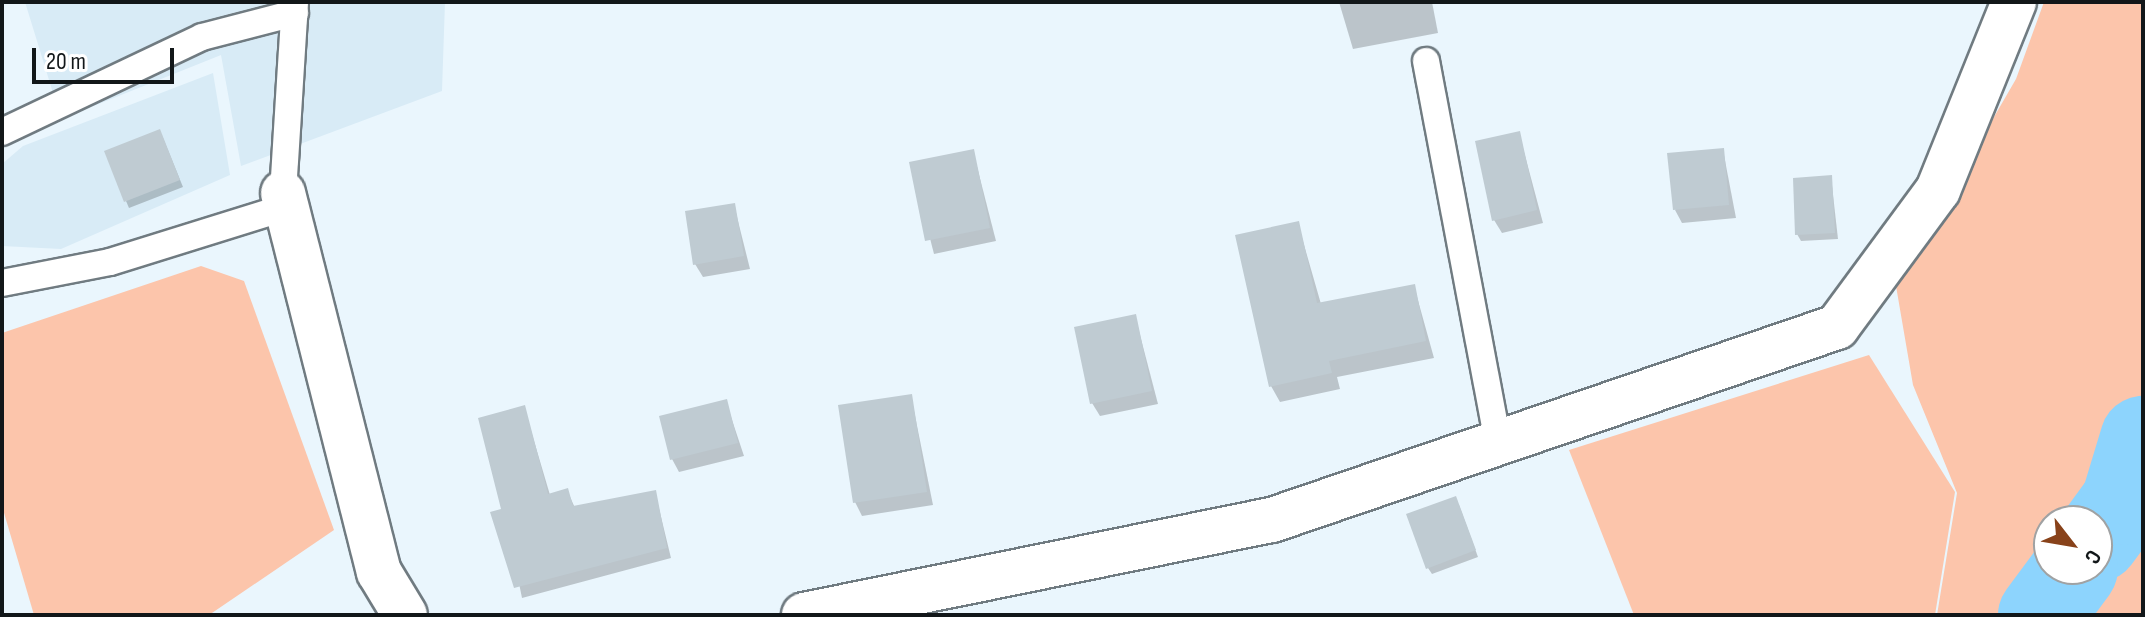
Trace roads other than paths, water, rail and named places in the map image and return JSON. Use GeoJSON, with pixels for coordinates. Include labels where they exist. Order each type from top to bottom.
{"type":"FeatureCollection","features":[{"type":"Feature","properties":{"kind":"street"},"geometry":{"type":"LineString","coordinates":[[804,615],[1272,520],[1837,327],[1938,190],[2014,2]]}},
{"type":"Feature","properties":{"kind":"street"},"geometry":{"type":"LineString","coordinates":[[285,200],[379,572],[405,615]]}},
{"type":"Feature","properties":{"kind":"lane"},"geometry":{"type":"LineString","coordinates":[[2,132],[202,37],[295,8],[285,200],[110,262],[2,283]]}},
{"type":"Feature","properties":{"kind":"lane"},"geometry":{"type":"LineString","coordinates":[[1426,61],[1498,441]]}},
{"type":"Feature","properties":{"kind":"waterway"},"geometry":{"type":"LineString","coordinates":[[2113,517],[2124,502],[2143,439]]}},
{"type":"Feature","properties":{"kind":"waterway"},"geometry":{"type":"LineString","coordinates":[[2041,615],[2063,585]]}}]}
